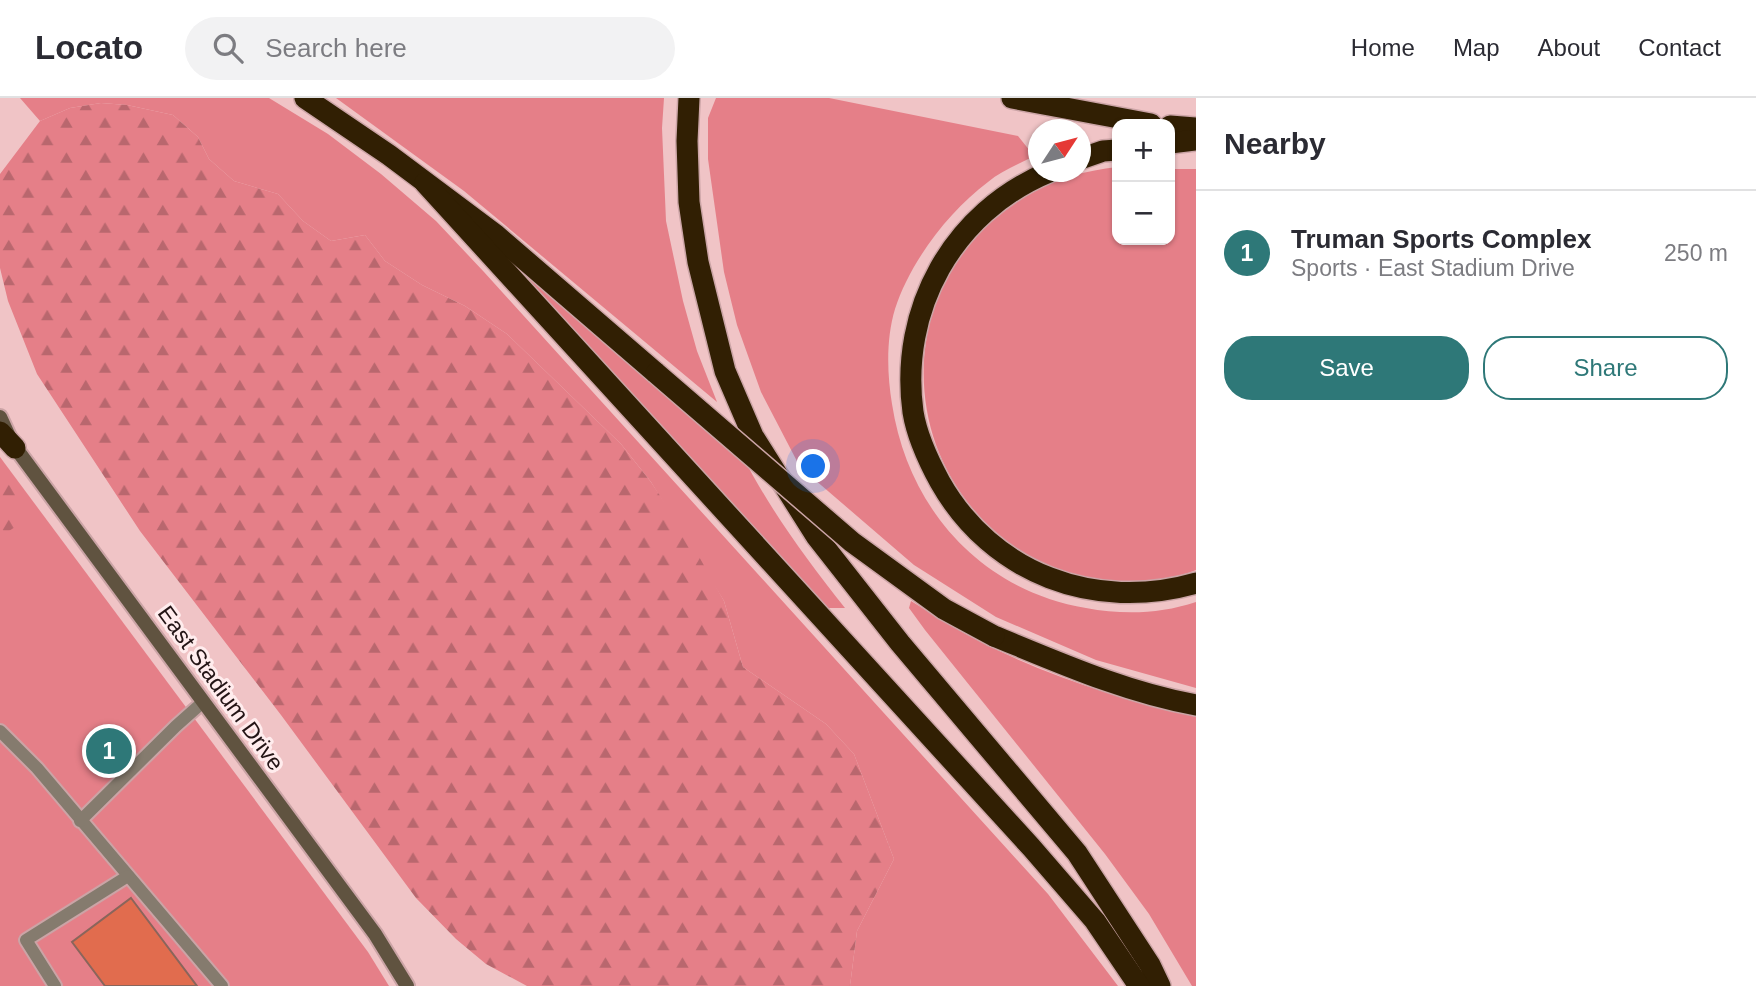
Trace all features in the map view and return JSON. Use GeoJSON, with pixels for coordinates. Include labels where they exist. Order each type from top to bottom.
{"type":"FeatureCollection","features":[{"type":"Feature","properties":{"kind":"highway"},"geometry":{"type":"LineString","coordinates":[[305,98],[379,147],[496,235],[852,542],[944,609],[994,636],[1111,683],[1196,705]]}},
{"type":"Feature","properties":{"kind":"highway"},"geometry":{"type":"LineString","coordinates":[[689,98],[689,202],[698,262],[725,371],[753,436],[825,547],[900,643],[1076,853],[1150,965],[1160,986]]}},
{"type":"Feature","properties":{"kind":"highway"},"geometry":{"type":"LineString","coordinates":[[1012,98],[1124,119]]}},
{"type":"Feature","properties":{"kind":"highway"},"geometry":{"type":"LineString","coordinates":[[1175,126],[1196,128]]}},
{"type":"Feature","properties":{"kind":"highway"},"geometry":{"type":"LineString","coordinates":[[1175,142],[1196,140]]}},
{"type":"Feature","properties":{"kind":"highway"},"geometry":{"type":"LineString","coordinates":[[1091,155],[1112,150]]}},
{"type":"Feature","properties":{"kind":"highway"},"geometry":{"type":"LineString","coordinates":[[1028,181],[986,210],[941,264],[918,320],[914,346],[911,386],[913,414],[919,436],[937,476],[964,517],[988,541],[1017,563],[1045,576],[1100,592],[1150,592],[1196,583]]}},
{"type":"Feature","properties":{"kind":"highway"},"geometry":{"type":"LineString","coordinates":[[425,183],[1031,847],[1095,921],[1139,986]]}},
{"type":"Feature","properties":{"kind":"highway"},"geometry":{"type":"LineString","coordinates":[[0,432],[15,448]]}},
{"type":"Feature","properties":{"kind":"main road","name":"East Stadium Drive"},"geometry":{"type":"LineString","coordinates":[[0,417],[15,448],[374,934],[407,986]]}},
{"type":"Feature","properties":{"kind":"lane"},"geometry":{"type":"LineString","coordinates":[[80,821],[204,702]]}},
{"type":"Feature","properties":{"kind":"lane"},"geometry":{"type":"LineString","coordinates":[[0,730],[37,768],[222,986]]}},
{"type":"Feature","properties":{"kind":"lane"},"geometry":{"type":"LineString","coordinates":[[55,986],[26,940],[128,876]]}},
{"type":"Feature","properties":{"kind":"green space"},"geometry":{"type":"Polygon","coordinates":[[[20,98],[269,98],[328,134],[381,174],[436,221],[484,272],[1048,894],[1118,986],[850,986],[857,931],[894,859],[854,754],[826,724],[743,667],[724,601],[651,482],[621,444],[507,334],[465,306],[422,285],[385,261],[365,235],[331,241],[303,221],[278,194],[234,181],[209,159],[198,137],[173,115],[127,105],[101,103],[70,108],[40,121],[20,98]]]}},
{"type":"Feature","properties":{"kind":"green space"},"geometry":{"type":"Polygon","coordinates":[[[336,98],[664,98],[662,128],[666,221],[697,351],[717,402],[464,191],[336,98]]]}},
{"type":"Feature","properties":{"kind":"green space"},"geometry":{"type":"Polygon","coordinates":[[[716,98],[829,98],[1018,136],[1028,148],[1028,159],[993,178],[959,207],[932,239],[910,273],[895,309],[890,332],[889,380],[901,442],[914,477],[932,510],[955,538],[982,563],[1013,583],[1048,598],[1114,612],[1155,611],[1196,602],[1196,688],[1096,660],[996,617],[914,565],[800,467],[761,392],[737,325],[724,272],[708,159],[708,118],[716,98]]]}},
{"type":"Feature","properties":{"kind":"green space"},"geometry":{"type":"Polygon","coordinates":[[[101,103],[127,105],[173,115],[198,137],[209,159],[234,181],[278,194],[303,221],[331,241],[365,235],[385,261],[422,285],[465,306],[507,334],[621,444],[651,482],[693,546],[724,601],[743,667],[826,724],[854,754],[894,859],[857,931],[850,986],[527,986],[486,964],[456,939],[416,898],[140,531],[37,374],[8,301],[0,268],[0,174],[40,121],[70,108],[101,103]]]}},
{"type":"Feature","properties":{"kind":"green space"},"geometry":{"type":"Polygon","coordinates":[[[1112,168],[1112,245],[1175,245],[1175,169],[1196,169],[1196,570],[1150,581],[1102,580],[1068,573],[1022,552],[995,531],[982,519],[952,479],[933,435],[924,389],[926,343],[938,298],[959,257],[990,220],[1031,191],[1052,182],[1091,182],[1091,171],[1112,168]]]}},
{"type":"Feature","properties":{"kind":"green space"},"geometry":{"type":"Polygon","coordinates":[[[516,266],[742,455],[790,534],[845,608],[827,608],[516,266]]]}},
{"type":"Feature","properties":{"kind":"green space"},"geometry":{"type":"Polygon","coordinates":[[[0,457],[368,952],[389,986],[0,986],[0,457]]]}},
{"type":"Feature","properties":{"kind":"green space"},"geometry":{"type":"Polygon","coordinates":[[[0,468],[13,488],[19,509],[18,525],[6,533],[0,528],[0,468]]]}},
{"type":"Feature","properties":{"kind":"green space"},"geometry":{"type":"Polygon","coordinates":[[[911,601],[972,637],[1033,666],[1113,694],[1196,716],[1196,986],[1192,986],[1149,914],[1105,854],[925,630],[909,608],[911,601]]]}},
{"type":"Feature","properties":{"kind":"building"},"geometry":{"type":"Polygon","coordinates":[[[131,898],[197,986],[105,986],[72,942],[131,898]]]}},
{"type":"Feature","properties":{"kind":"place","name":"Truman Sports Complex"},"geometry":{"type":"Point","coordinates":[109,751]}}]}
